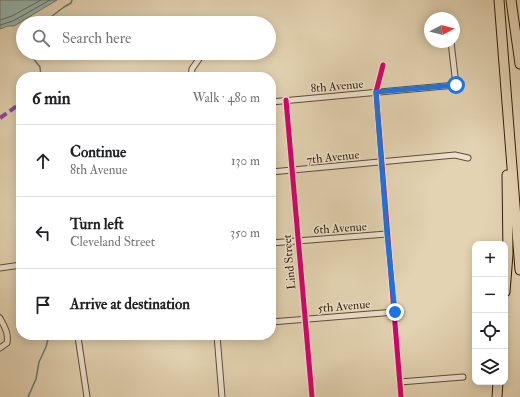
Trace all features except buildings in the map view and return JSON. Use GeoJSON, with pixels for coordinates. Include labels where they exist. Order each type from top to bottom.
{"type":"FeatureCollection","features":[{"type":"Feature","properties":{"kind":"highway"},"geometry":{"type":"LineString","coordinates":[[499,0],[520,270]]}},
{"type":"Feature","properties":{"kind":"highway"},"geometry":{"type":"LineString","coordinates":[[511,0],[520,64]]}},
{"type":"Feature","properties":{"kind":"highway"},"geometry":{"type":"LineString","coordinates":[[506,277],[508,254],[509,124]]}},
{"type":"Feature","properties":{"kind":"highway"},"geometry":{"type":"LineString","coordinates":[[496,397],[498,385]]}},
{"type":"Feature","properties":{"kind":"street","name":"8th Avenue"},"geometry":{"type":"LineString","coordinates":[[276,101],[456,85],[452,48]]}},
{"type":"Feature","properties":{"kind":"street"},"geometry":{"type":"LineString","coordinates":[[192,72],[198,60]]}},
{"type":"Feature","properties":{"kind":"street"},"geometry":{"type":"LineString","coordinates":[[382,65],[376,92],[401,397]]}},
{"type":"Feature","properties":{"kind":"street","name":"Lind Street"},"geometry":{"type":"LineString","coordinates":[[286,100],[312,397]]}},
{"type":"Feature","properties":{"kind":"street","name":"7th Avenue"},"geometry":{"type":"LineString","coordinates":[[276,172],[455,155],[468,158]]}},
{"type":"Feature","properties":{"kind":"street","name":"6th Avenue"},"geometry":{"type":"LineString","coordinates":[[276,243],[387,234]]}},
{"type":"Feature","properties":{"kind":"street"},"geometry":{"type":"LineString","coordinates":[[0,268],[16,266]]}},
{"type":"Feature","properties":{"kind":"street","name":"5th Avenue"},"geometry":{"type":"LineString","coordinates":[[276,322],[395,312]]}},
{"type":"Feature","properties":{"kind":"street"},"geometry":{"type":"LineString","coordinates":[[0,318],[8,338],[7,343],[0,348]]}},
{"type":"Feature","properties":{"kind":"street"},"geometry":{"type":"LineString","coordinates":[[78,340],[87,397]]}},
{"type":"Feature","properties":{"kind":"street"},"geometry":{"type":"LineString","coordinates":[[217,340],[222,397]]}},
{"type":"Feature","properties":{"kind":"street"},"geometry":{"type":"LineString","coordinates":[[400,382],[463,377]]}},
{"type":"Feature","properties":{"kind":"water"},"geometry":{"type":"Polygon","coordinates":[[[0,0],[57,0],[31,16],[16,16],[16,25],[0,29],[0,0]]]}},
{"type":"Feature","properties":{"kind":"waterway"},"geometry":{"type":"LineString","coordinates":[[52,16],[71,3],[72,0]]}},
{"type":"Feature","properties":{"kind":"waterway"},"geometry":{"type":"LineString","coordinates":[[34,60],[40,67],[40,72]]}},
{"type":"Feature","properties":{"kind":"waterway"},"geometry":{"type":"LineString","coordinates":[[28,397],[36,379],[39,362],[48,340]]}},
{"type":"Feature","properties":{"kind":"marked path"},"geometry":{"type":"LineString","coordinates":[[0,118],[16,107]]}},
{"type":"Feature","properties":{"kind":"cycle path"},"geometry":{"type":"LineString","coordinates":[[383,65],[376,92],[401,397]]}},
{"type":"Feature","properties":{"kind":"cycle path"},"geometry":{"type":"LineString","coordinates":[[286,100],[312,397]]}},
{"type":"Feature","properties":{"kind":"route"},"geometry":{"type":"LineString","coordinates":[[395,312],[387,234],[376,92],[456,85]]}}]}
